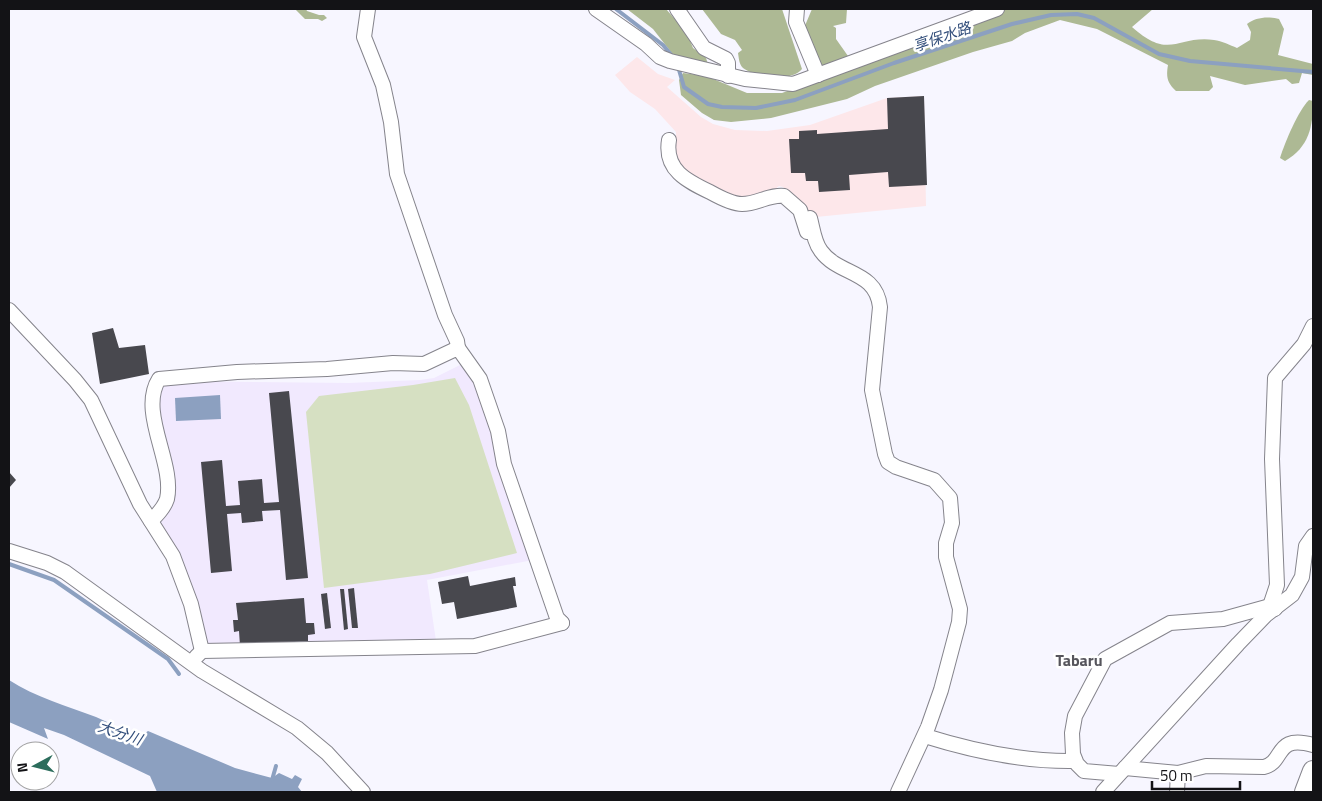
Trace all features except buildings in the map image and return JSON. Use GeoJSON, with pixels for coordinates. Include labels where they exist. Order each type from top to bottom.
{"type":"FeatureCollection","features":[{"type":"Feature","properties":{"kind":"highway"},"geometry":{"type":"LineString","coordinates":[[1305,792],[1313,771]]}},
{"type":"Feature","properties":{"kind":"street"},"geometry":{"type":"LineString","coordinates":[[191,663],[202,651],[475,646],[562,623],[557,618],[509,479],[498,431],[480,379],[458,348],[397,174],[384,85],[365,44],[363,30],[368,9]]}},
{"type":"Feature","properties":{"kind":"street"},"geometry":{"type":"LineString","coordinates":[[596,9],[646,44],[660,57],[728,76],[787,85],[997,9]]}},
{"type":"Feature","properties":{"kind":"street"},"geometry":{"type":"LineString","coordinates":[[677,9],[704,48],[726,59],[728,63],[728,76]]}},
{"type":"Feature","properties":{"kind":"street"},"geometry":{"type":"LineString","coordinates":[[797,9],[796,22],[818,75]]}},
{"type":"Feature","properties":{"kind":"street"},"geometry":{"type":"LineString","coordinates":[[669,140],[668,151],[673,166],[680,176],[688,182],[737,203],[755,202],[780,195],[788,198],[800,210],[813,252],[824,261],[861,277],[871,285],[879,296],[880,307],[872,390],[886,458],[896,467],[934,480],[951,501],[952,523],[946,553],[958,598],[959,622],[941,690],[924,736],[898,792]]}},
{"type":"Feature","properties":{"kind":"street"},"geometry":{"type":"LineString","coordinates":[[810,218],[818,246],[833,264]]}},
{"type":"Feature","properties":{"kind":"street"},"geometry":{"type":"LineString","coordinates":[[9,310],[75,380],[91,400],[140,504],[169,548],[189,597],[202,651]]}},
{"type":"Feature","properties":{"kind":"street"},"geometry":{"type":"LineString","coordinates":[[1273,607],[1277,585],[1272,459],[1275,378],[1304,344],[1313,326]]}},
{"type":"Feature","properties":{"kind":"street"},"geometry":{"type":"LineString","coordinates":[[151,521],[161,510],[167,496],[165,466],[155,418],[155,392],[159,379],[237,372],[327,369],[399,362],[424,364],[458,348]]}},
{"type":"Feature","properties":{"kind":"street"},"geometry":{"type":"LineString","coordinates":[[1103,792],[1273,607],[1292,595],[1299,584],[1306,548],[1313,536]]}},
{"type":"Feature","properties":{"kind":"street"},"geometry":{"type":"LineString","coordinates":[[12,549],[48,562],[65,572],[191,663],[302,732],[327,754],[363,792]]}},
{"type":"Feature","properties":{"kind":"street"},"geometry":{"type":"LineString","coordinates":[[1273,607],[1223,619],[1170,623],[1107,657],[1075,716],[1072,740],[1075,761],[1084,771],[1178,773],[1206,766],[1267,766],[1282,748],[1288,744],[1295,742],[1313,745]]}},
{"type":"Feature","properties":{"kind":"street"},"geometry":{"type":"LineString","coordinates":[[924,736],[967,748],[1034,760],[1075,761]]}},
{"type":"Feature","properties":{"kind":"street"},"geometry":{"type":"LineString","coordinates":[[1177,792],[1178,773]]}},
{"type":"Feature","properties":{"kind":"shaded area"},"geometry":{"type":"Polygon","coordinates":[[[637,57],[658,74],[675,80],[667,87],[701,117],[713,124],[735,130],[767,131],[810,125],[887,98],[924,96],[926,206],[806,218],[783,187],[779,186],[770,193],[738,199],[688,175],[676,158],[676,132],[655,109],[630,92],[615,75],[637,57]]]}},
{"type":"Feature","properties":{"kind":"shaded area"},"geometry":{"type":"Polygon","coordinates":[[[462,364],[474,378],[533,560],[427,580],[436,641],[208,645],[195,598],[158,521],[173,501],[171,469],[160,409],[160,386],[163,381],[349,383],[420,380],[434,378],[462,364]]]}},
{"type":"Feature","properties":{"kind":"green space"},"geometry":{"type":"Polygon","coordinates":[[[295,9],[306,9],[319,15],[324,15],[327,18],[322,21],[318,19],[305,19],[295,9]]]}},
{"type":"Feature","properties":{"kind":"green space"},"geometry":{"type":"Polygon","coordinates":[[[627,9],[666,9],[687,33],[693,48],[706,58],[708,64],[678,61],[653,29],[627,9]]]}},
{"type":"Feature","properties":{"kind":"green space"},"geometry":{"type":"Polygon","coordinates":[[[702,9],[782,9],[802,69],[790,76],[774,77],[756,74],[743,68],[738,53],[742,50],[735,40],[721,34],[702,9]]]}},
{"type":"Feature","properties":{"kind":"green space"},"geometry":{"type":"Polygon","coordinates":[[[812,9],[847,9],[846,23],[833,26],[836,28],[836,39],[848,56],[824,66],[817,62],[804,28],[812,9]]]}},
{"type":"Feature","properties":{"kind":"green space"},"geometry":{"type":"Polygon","coordinates":[[[1007,9],[1153,9],[1132,27],[1156,43],[1165,45],[1201,39],[1223,42],[1237,48],[1250,40],[1251,32],[1247,24],[1267,17],[1275,18],[1279,19],[1284,29],[1278,55],[1313,64],[1313,75],[1302,73],[1299,83],[1292,84],[1286,79],[1245,85],[1210,76],[1213,87],[1209,91],[1176,91],[1168,80],[1168,65],[1097,29],[1060,20],[1025,33],[1012,41],[973,52],[875,86],[847,99],[771,118],[731,122],[714,120],[702,113],[681,95],[679,80],[683,73],[706,76],[747,93],[782,93],[1007,9]]]}},
{"type":"Feature","properties":{"kind":"green space"},"geometry":{"type":"Polygon","coordinates":[[[1309,100],[1313,101],[1313,110],[1308,135],[1300,149],[1285,161],[1280,158],[1285,144],[1296,119],[1309,100]]]}},
{"type":"Feature","properties":{"kind":"green space"},"geometry":{"type":"Polygon","coordinates":[[[455,378],[469,405],[517,553],[430,574],[324,588],[306,412],[319,396],[455,378]]]}},
{"type":"Feature","properties":{"kind":"water"},"geometry":{"type":"Polygon","coordinates":[[[220,395],[221,419],[176,421],[175,398],[220,395]]]}},
{"type":"Feature","properties":{"kind":"water","name":"大分川"},"geometry":{"type":"Polygon","coordinates":[[[9,680],[40,696],[112,724],[138,738],[148,731],[235,768],[272,778],[279,773],[292,779],[295,775],[302,779],[298,787],[302,792],[157,792],[150,776],[64,735],[44,728],[48,739],[9,722],[9,680]]]}},
{"type":"Feature","properties":{"kind":"waterway","name":"享保水路"},"geometry":{"type":"LineString","coordinates":[[616,9],[663,45],[673,57]]}},
{"type":"Feature","properties":{"kind":"waterway","name":"享保水路"},"geometry":{"type":"LineString","coordinates":[[679,70],[684,87],[708,104],[722,107],[756,108],[795,100],[894,63],[1012,24],[1051,15],[1077,14],[1094,18],[1159,54],[1190,61],[1313,72]]}},
{"type":"Feature","properties":{"kind":"waterway"},"geometry":{"type":"LineString","coordinates":[[9,564],[54,580],[168,659],[179,674]]}},
{"type":"Feature","properties":{"kind":"waterway"},"geometry":{"type":"LineString","coordinates":[[272,780],[276,766]]}},
{"type":"Feature","properties":{"kind":"district","name":"Tabaru"},"geometry":{"type":"Point","coordinates":[1079,660]}}]}
